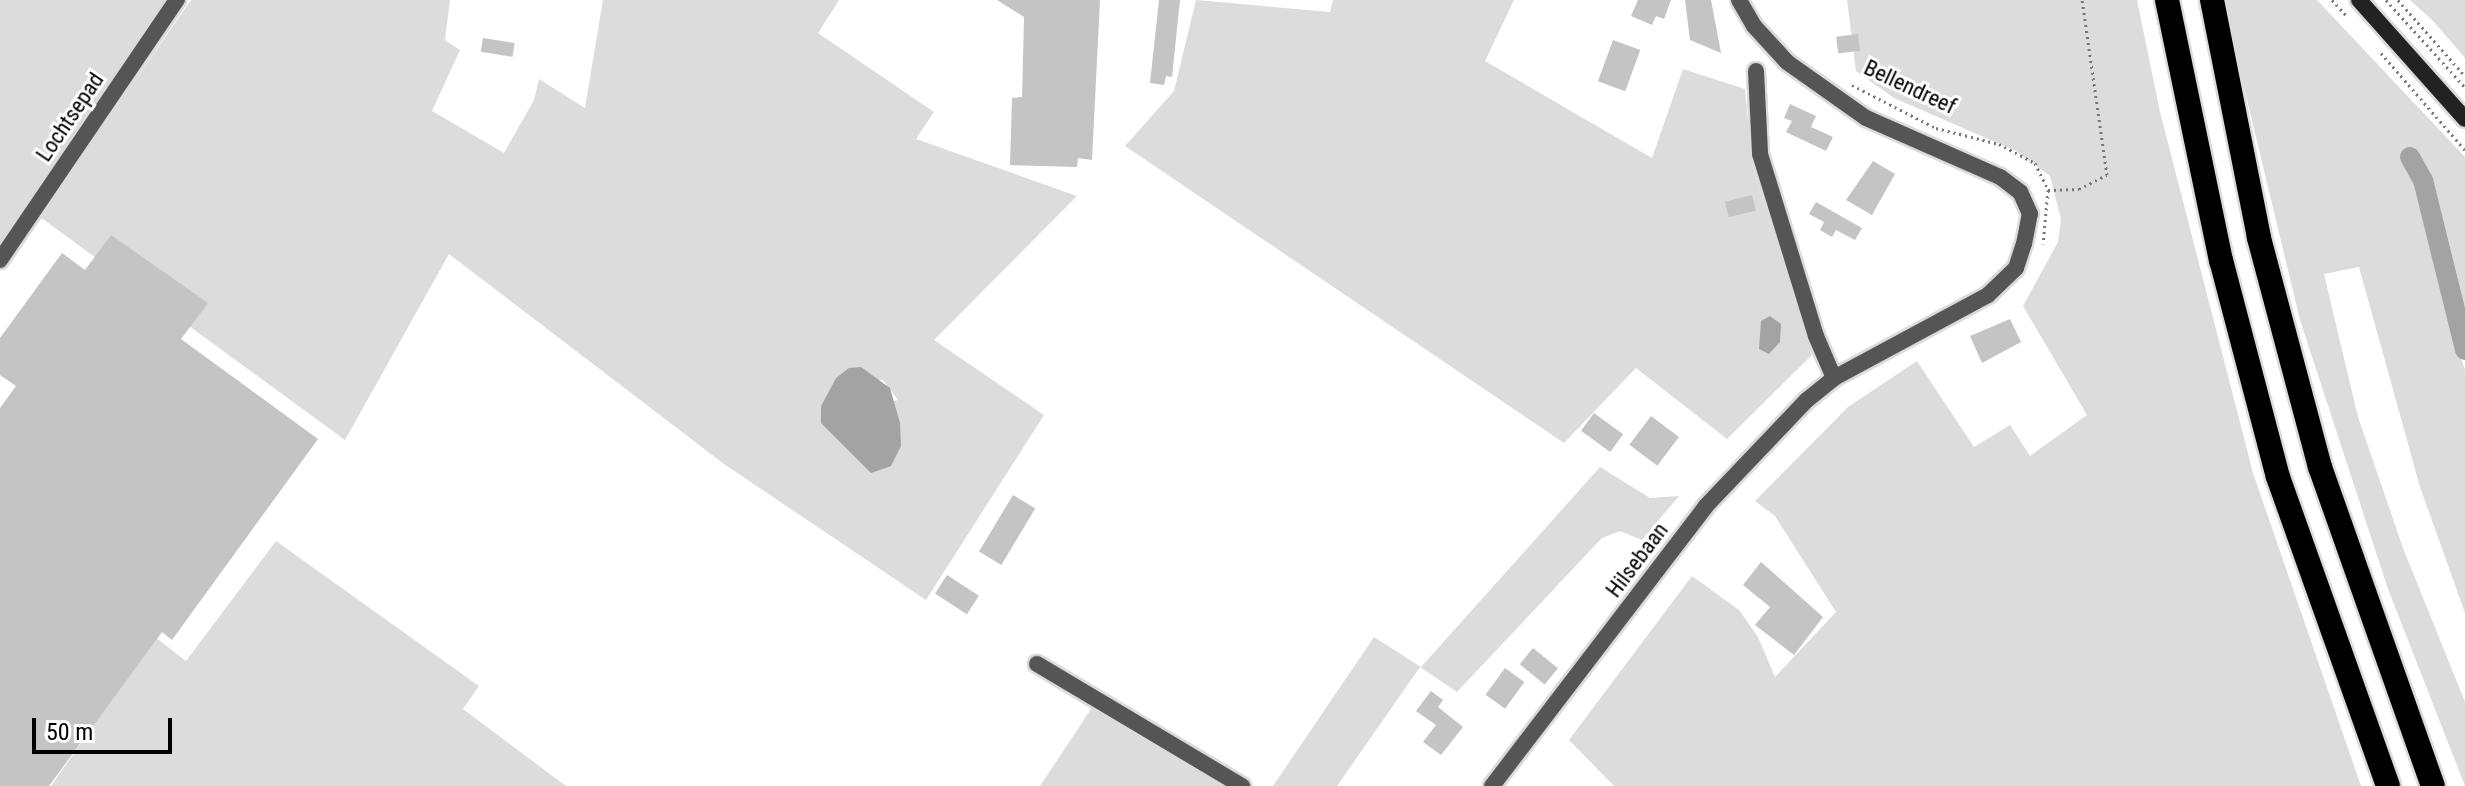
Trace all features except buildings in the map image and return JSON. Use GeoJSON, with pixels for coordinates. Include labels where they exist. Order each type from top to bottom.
{"type":"FeatureCollection","features":[{"type":"Feature","properties":{"kind":"highway"},"geometry":{"type":"LineString","coordinates":[[2167,0],[2221,260],[2278,477],[2388,786]]}},
{"type":"Feature","properties":{"kind":"highway"},"geometry":{"type":"LineString","coordinates":[[2212,0],[2259,238],[2320,467],[2433,786]]}},
{"type":"Feature","properties":{"kind":"main road"},"geometry":{"type":"LineString","coordinates":[[2359,0],[2465,119]]}},
{"type":"Feature","properties":{"kind":"street","name":"Lochtsepad"},"geometry":{"type":"LineString","coordinates":[[0,260],[177,0]]}},
{"type":"Feature","properties":{"kind":"street","name":"Bellendreef"},"geometry":{"type":"LineString","coordinates":[[1739,0],[1754,26],[1787,62],[1866,118],[2000,177],[2020,192],[2030,214],[2024,244]]}},
{"type":"Feature","properties":{"kind":"street"},"geometry":{"type":"LineString","coordinates":[[1756,71],[1760,154],[1834,378]]}},
{"type":"Feature","properties":{"kind":"street","name":"Hilsebaan"},"geometry":{"type":"LineString","coordinates":[[1492,786],[1705,507],[1834,378],[1988,295],[2016,268],[2024,244]]}},
{"type":"Feature","properties":{"kind":"street"},"geometry":{"type":"LineString","coordinates":[[1037,664],[1242,786]]}},
{"type":"Feature","properties":{"kind":"path"},"geometry":{"type":"LineString","coordinates":[[2042,246],[2049,226],[2048,190],[2079,189],[2107,175],[2082,0]]}},
{"type":"Feature","properties":{"kind":"path"},"geometry":{"type":"LineString","coordinates":[[2332,0],[2357,26]]}},
{"type":"Feature","properties":{"kind":"path"},"geometry":{"type":"LineString","coordinates":[[2386,0],[2465,87]]}},
{"type":"Feature","properties":{"kind":"path"},"geometry":{"type":"LineString","coordinates":[[2398,0],[2465,76]]}},
{"type":"Feature","properties":{"kind":"path"},"geometry":{"type":"LineString","coordinates":[[2378,50],[2465,150]]}},
{"type":"Feature","properties":{"kind":"path","name":"Bellendreef"},"geometry":{"type":"LineString","coordinates":[[1851,84],[1936,128],[1999,144],[2035,163],[2048,190]]}},
{"type":"Feature","properties":{"kind":"shaded area"},"geometry":{"type":"Polygon","coordinates":[[[0,0],[172,0],[0,250],[0,0]]]}},
{"type":"Feature","properties":{"kind":"shaded area"},"geometry":{"type":"Polygon","coordinates":[[[191,0],[450,0],[445,40],[460,50],[432,111],[504,153],[534,100],[539,79],[585,108],[603,0],[839,0],[818,33],[934,112],[916,139],[1077,196],[934,340],[1044,415],[926,600],[724,464],[449,254],[345,440],[40,217],[191,0]],[[836,378],[821,406],[821,423],[898,400],[883,380],[836,378]]]}},
{"type":"Feature","properties":{"kind":"shaded area"},"geometry":{"type":"Polygon","coordinates":[[[1196,0],[1330,12],[1333,0],[1514,0],[1485,61],[1652,158],[1683,69],[1745,89],[1752,164],[1812,355],[1727,439],[1636,368],[1564,443],[1125,146],[1174,91],[1196,0]]]}},
{"type":"Feature","properties":{"kind":"shaded area"},"geometry":{"type":"Polygon","coordinates":[[[1847,0],[2137,0],[2160,112],[2253,473],[2361,786],[1614,786],[1569,740],[1692,576],[1739,610],[1758,637],[1775,677],[1836,612],[1775,516],[1755,501],[1848,407],[1917,361],[1974,447],[2010,425],[2030,456],[2087,415],[2023,306],[2058,242],[2061,219],[2050,176],[2016,151],[1894,98],[1856,71],[1847,0]]]}},
{"type":"Feature","properties":{"kind":"shaded area"},"geometry":{"type":"Polygon","coordinates":[[[2223,0],[2317,0],[2465,157],[2465,353],[2460,355],[2465,370],[2465,613],[2420,487],[2359,267],[2324,274],[2358,417],[2403,548],[2465,702],[2465,786],[2388,589],[2300,320],[2223,0]]]}},
{"type":"Feature","properties":{"kind":"shaded area"},"geometry":{"type":"Polygon","coordinates":[[[2410,0],[2465,0],[2465,58],[2434,22],[2410,0]]]}},
{"type":"Feature","properties":{"kind":"shaded area"},"geometry":{"type":"Polygon","coordinates":[[[1770,316],[1781,324],[1780,342],[1769,354],[1759,349],[1761,321],[1770,316]]]}},
{"type":"Feature","properties":{"kind":"shaded area"},"geometry":{"type":"Polygon","coordinates":[[[861,367],[890,388],[900,423],[901,446],[891,466],[871,473],[821,423],[821,406],[836,378],[849,368],[861,367]]]}},
{"type":"Feature","properties":{"kind":"shaded area"},"geometry":{"type":"Polygon","coordinates":[[[1600,467],[1650,498],[1679,496],[1642,540],[1620,531],[1602,538],[1457,692],[1420,667],[1337,786],[1273,786],[1374,637],[1421,667],[1600,467]]]}},
{"type":"Feature","properties":{"kind":"shaded area"},"geometry":{"type":"Polygon","coordinates":[[[276,541],[479,686],[463,709],[566,786],[51,786],[155,637],[186,661],[276,541]]]}},
{"type":"Feature","properties":{"kind":"shaded area"},"geometry":{"type":"Polygon","coordinates":[[[1093,706],[1230,786],[1040,786],[1093,706]]]}},
{"type":"Feature","properties":{"kind":"waterway"},"geometry":{"type":"LineString","coordinates":[[2410,157],[2423,180],[2465,350]]}}]}
